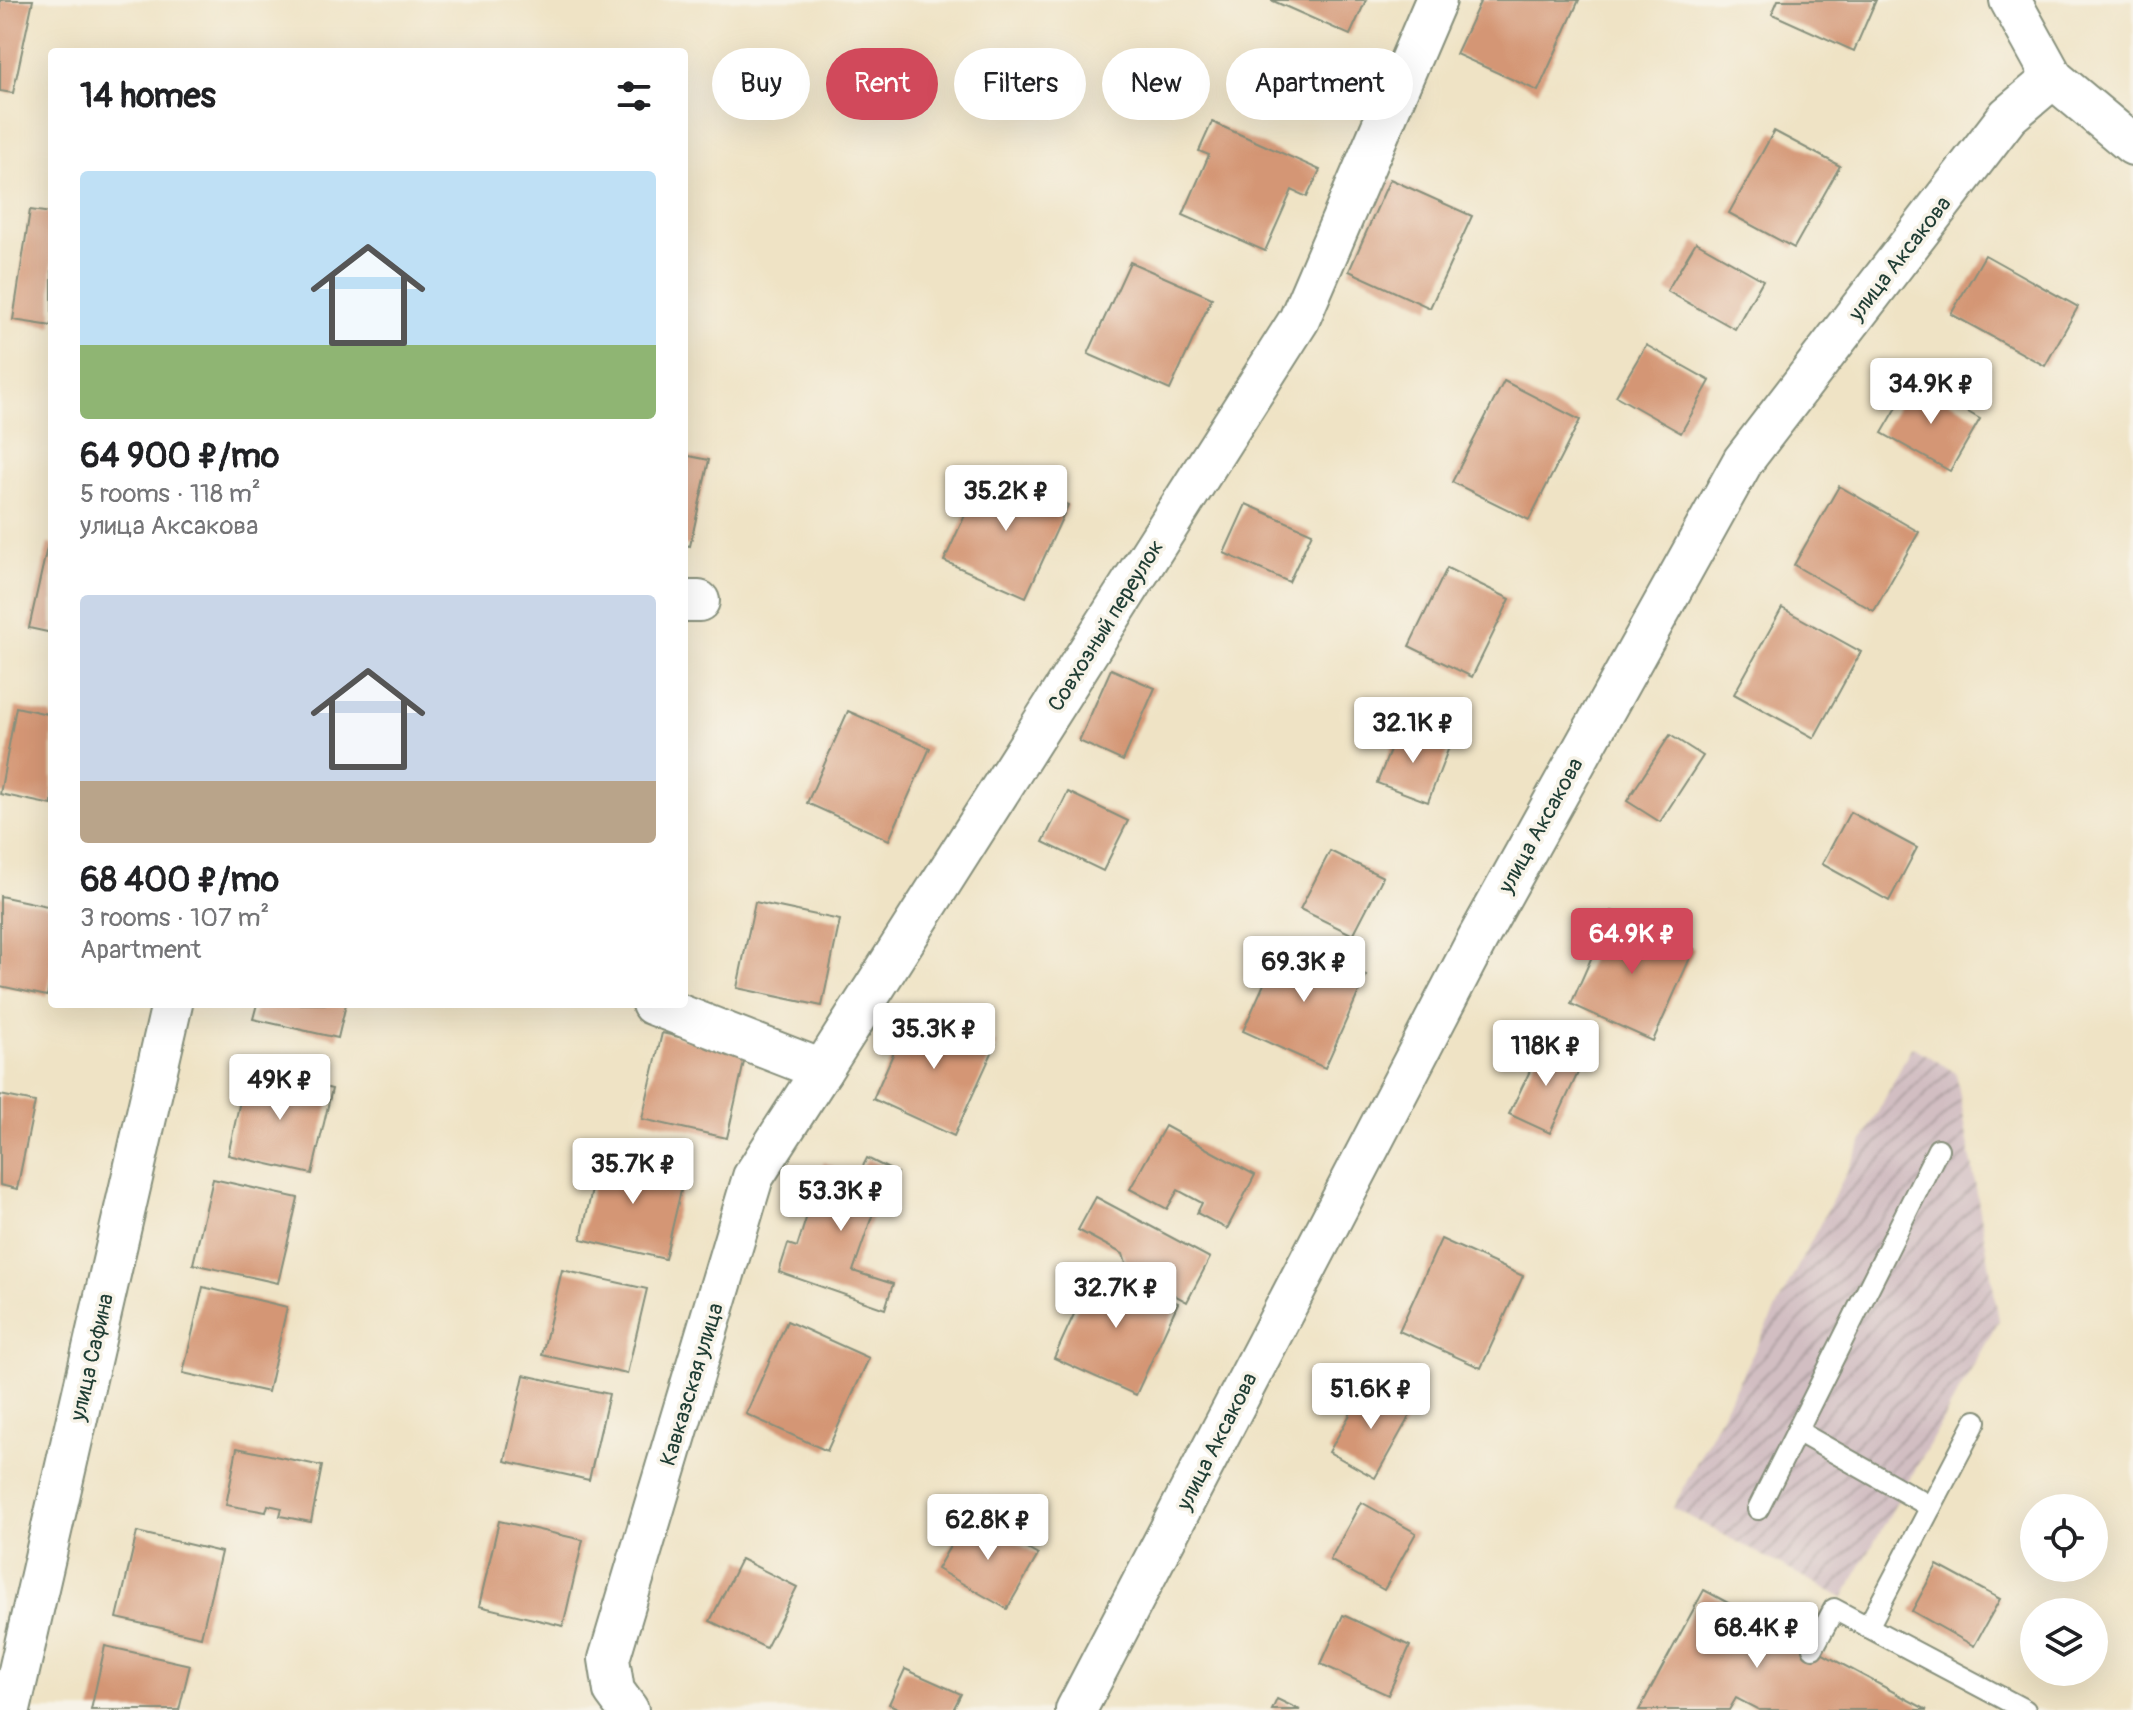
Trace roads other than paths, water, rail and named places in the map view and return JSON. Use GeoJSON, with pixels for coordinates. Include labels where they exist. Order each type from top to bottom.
{"type":"FeatureCollection","features":[{"type":"Feature","properties":{"kind":"street","name":"Совхозный переулок"},"geometry":{"type":"LineString","coordinates":[[822,1070],[1299,320],[1436,0]]}},
{"type":"Feature","properties":{"kind":"street"},"geometry":{"type":"LineString","coordinates":[[2010,0],[2053,78],[2133,145]]}},
{"type":"Feature","properties":{"kind":"street","name":"улица Аксакова"},"geometry":{"type":"LineString","coordinates":[[1076,1710],[1478,938],[1743,461],[2008,116],[2053,78]]}},
{"type":"Feature","properties":{"kind":"street","name":"улица Сафина"},"geometry":{"type":"LineString","coordinates":[[10,1710],[171,1008]]}},
{"type":"Feature","properties":{"kind":"street"},"geometry":{"type":"LineString","coordinates":[[662,1008],[822,1070]]}},
{"type":"Feature","properties":{"kind":"street","name":"Кавказская улица"},"geometry":{"type":"LineString","coordinates":[[628,1710],[614,1691],[609,1659],[753,1177],[822,1070]]}},
{"type":"Feature","properties":{"kind":"lane"},"geometry":{"type":"LineString","coordinates":[[1758,1509],[1938,1149]]}},
{"type":"Feature","properties":{"kind":"lane"},"geometry":{"type":"LineString","coordinates":[[1868,1627],[1976,1421]]}},
{"type":"Feature","properties":{"kind":"lane"},"geometry":{"type":"LineString","coordinates":[[1797,1431],[1931,1507]]}},
{"type":"Feature","properties":{"kind":"lane"},"geometry":{"type":"LineString","coordinates":[[1813,1648],[1834,1609],[2025,1710]]}}]}
